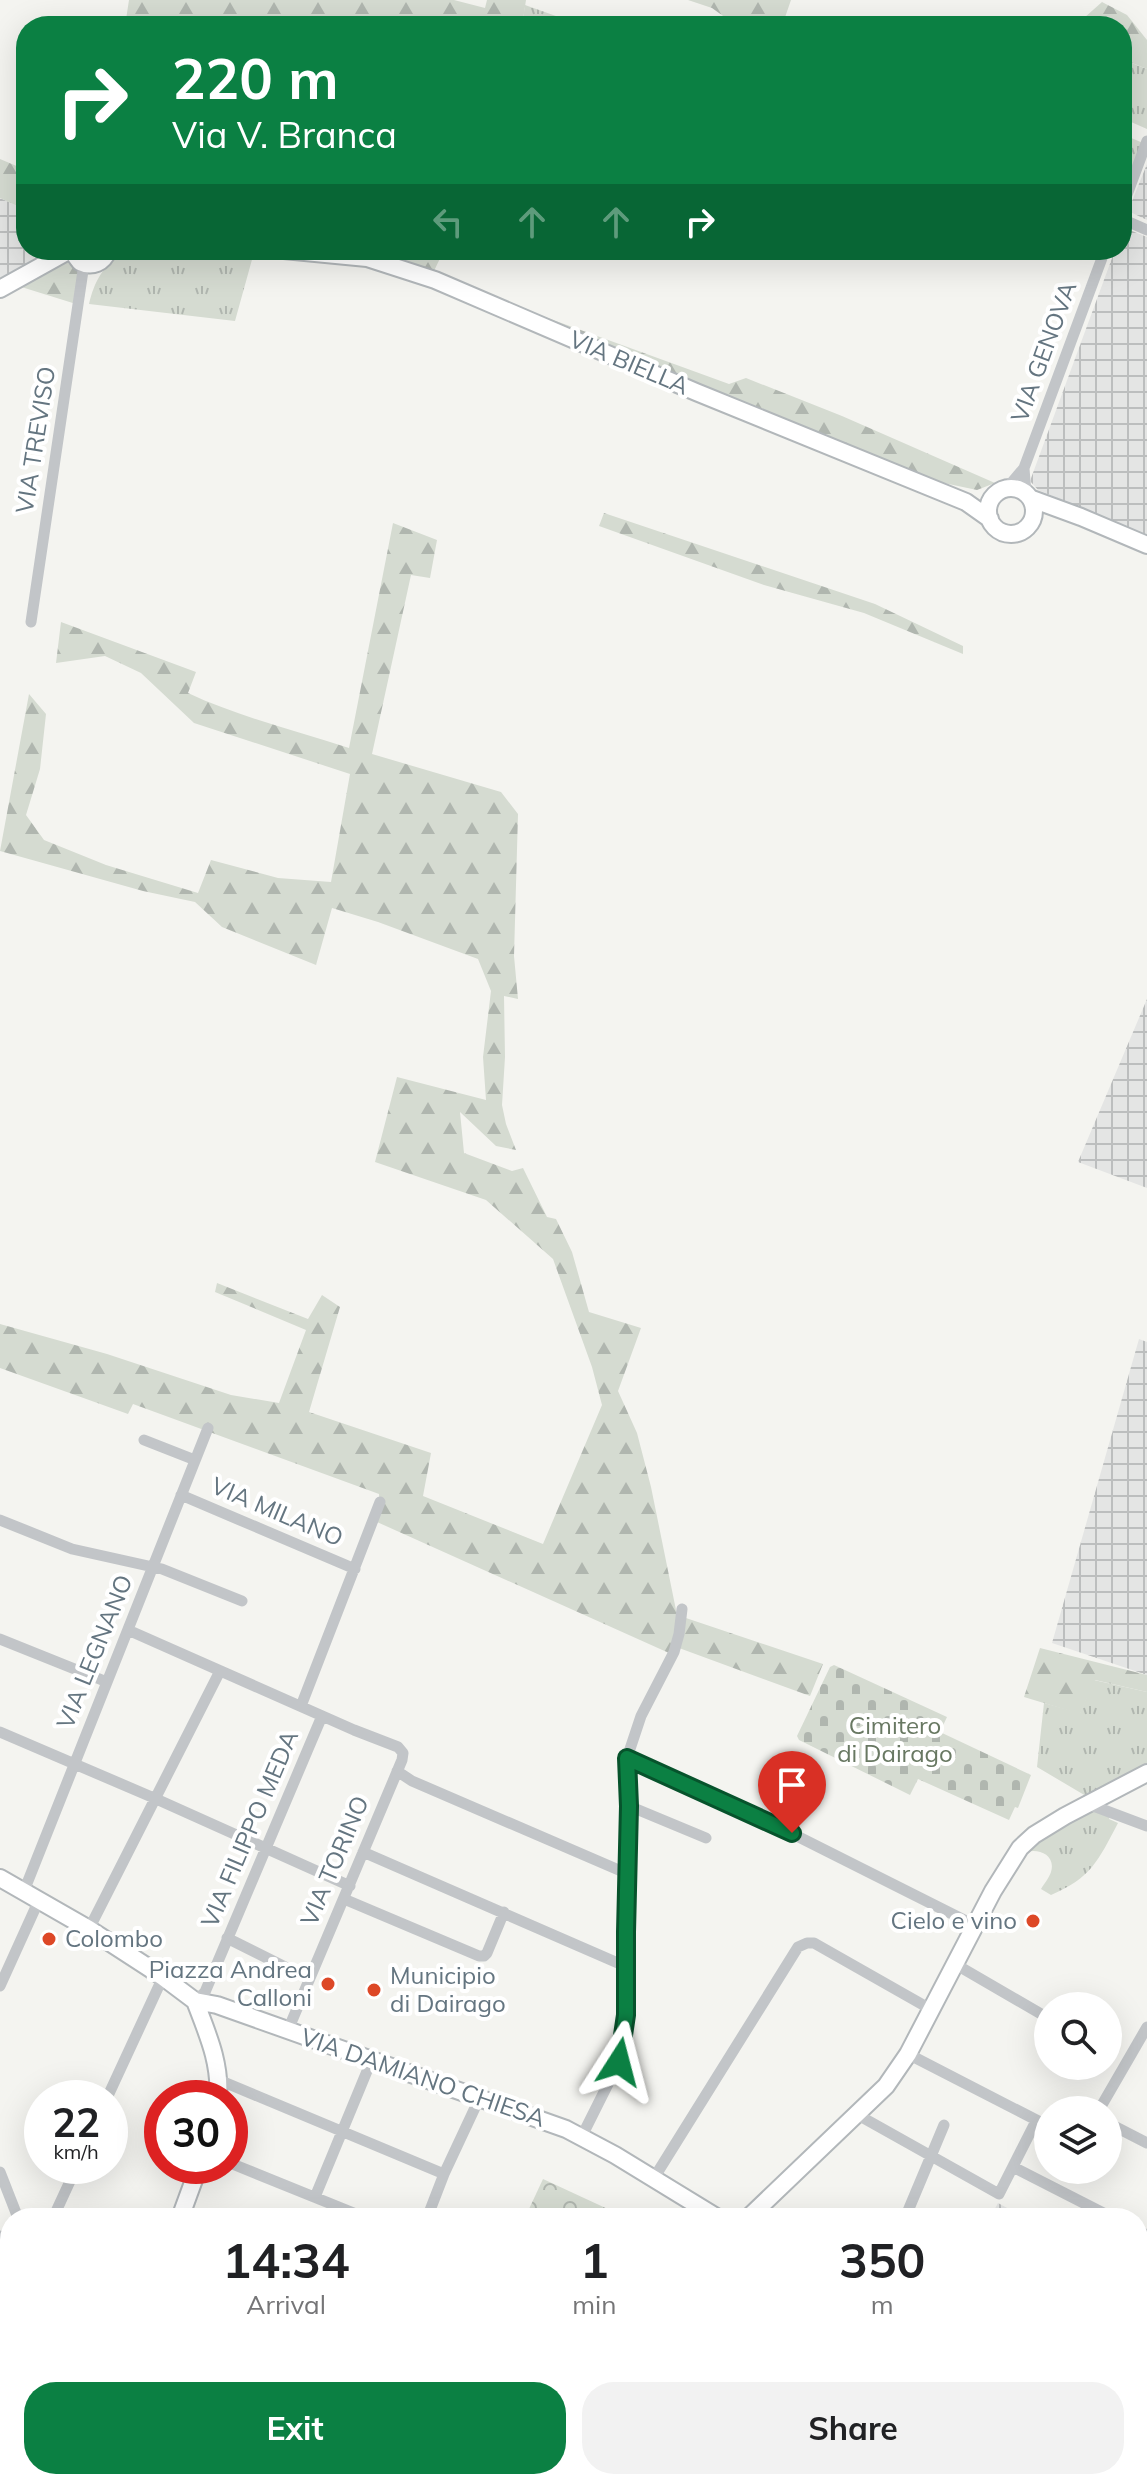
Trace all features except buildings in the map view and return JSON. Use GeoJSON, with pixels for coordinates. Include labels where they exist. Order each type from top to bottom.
{"type":"FeatureCollection","features":[{"type":"Feature","properties":{"kind":"street"},"geometry":{"type":"LineString","coordinates":[[1132,181],[1147,141]]}},
{"type":"Feature","properties":{"kind":"street"},"geometry":{"type":"LineString","coordinates":[[0,289],[53,260]]}},
{"type":"Feature","properties":{"kind":"street"},"geometry":{"type":"LineString","coordinates":[[78,260],[84,264],[97,264],[103,260]]}},
{"type":"Feature","properties":{"kind":"street","name":"VIA BIELLA"},"geometry":{"type":"LineString","coordinates":[[373,260],[435,280],[696,392],[966,502],[990,519]]}},
{"type":"Feature","properties":{"kind":"street","name":"VIA GENOVA"},"geometry":{"type":"LineString","coordinates":[[1007,488],[1024,468],[1101,260]]}},
{"type":"Feature","properties":{"kind":"street","name":"VIA TREVISO"},"geometry":{"type":"LineString","coordinates":[[31,622],[84,264]]}},
{"type":"Feature","properties":{"kind":"street","name":"VIA GENOVA"},"geometry":{"type":"LineString","coordinates":[[1024,468],[1029,496]]}},
{"type":"Feature","properties":{"kind":"street"},"geometry":{"type":"LineString","coordinates":[[966,502],[992,498],[1007,488],[1013,488],[1147,545]]}},
{"type":"Feature","properties":{"kind":"street"},"geometry":{"type":"LineString","coordinates":[[1029,496],[1034,512],[1030,525]]}},
{"type":"Feature","properties":{"kind":"street"},"geometry":{"type":"LineString","coordinates":[[992,498],[988,512],[990,519],[997,529],[1011,534],[1049,516],[1066,513]]}},
{"type":"Feature","properties":{"kind":"street","name":"VIA LEGNANO"},"geometry":{"type":"LineString","coordinates":[[24,1891],[208,1428]]}},
{"type":"Feature","properties":{"kind":"street"},"geometry":{"type":"LineString","coordinates":[[144,1440],[195,1460]]}},
{"type":"Feature","properties":{"kind":"street","name":"VIA MILANO"},"geometry":{"type":"LineString","coordinates":[[181,1495],[355,1569]]}},
{"type":"Feature","properties":{"kind":"street"},"geometry":{"type":"LineString","coordinates":[[301,1706],[380,1502]]}},
{"type":"Feature","properties":{"kind":"street"},"geometry":{"type":"LineString","coordinates":[[0,1520],[72,1549],[162,1569],[242,1601]]}},
{"type":"Feature","properties":{"kind":"street"},"geometry":{"type":"LineString","coordinates":[[582,2136],[619,2062],[626,2015],[627,1758],[641,1716],[674,1652],[682,1609]]}},
{"type":"Feature","properties":{"kind":"street"},"geometry":{"type":"LineString","coordinates":[[128,1630],[322,1716]]}},
{"type":"Feature","properties":{"kind":"street"},"geometry":{"type":"LineString","coordinates":[[0,1639],[107,1682]]}},
{"type":"Feature","properties":{"kind":"street"},"geometry":{"type":"LineString","coordinates":[[89,1929],[220,1671]]}},
{"type":"Feature","properties":{"kind":"street","name":"VIA TORINO"},"geometry":{"type":"LineString","coordinates":[[288,2030],[403,1753],[398,1747],[322,1716]]}},
{"type":"Feature","properties":{"kind":"street","name":"VIA FILIPPO MEDA"},"geometry":{"type":"LineString","coordinates":[[195,2001],[205,1992],[322,1716]]}},
{"type":"Feature","properties":{"kind":"street"},"geometry":{"type":"LineString","coordinates":[[0,1732],[350,1886]]}},
{"type":"Feature","properties":{"kind":"street"},"geometry":{"type":"LineString","coordinates":[[627,1758],[765,1820],[976,1926]]}},
{"type":"Feature","properties":{"kind":"street"},"geometry":{"type":"LineString","coordinates":[[397,1771],[412,1781],[628,1874]]}},
{"type":"Feature","properties":{"kind":"street"},"geometry":{"type":"LineString","coordinates":[[759,2208],[886,2086],[908,2054],[1008,1865],[1020,1848],[1034,1835],[1147,1773]]}},
{"type":"Feature","properties":{"kind":"street"},"geometry":{"type":"LineString","coordinates":[[1088,1804],[1147,1826]]}},
{"type":"Feature","properties":{"kind":"street"},"geometry":{"type":"LineString","coordinates":[[629,1806],[706,1838]]}},
{"type":"Feature","properties":{"kind":"street"},"geometry":{"type":"LineString","coordinates":[[363,1852],[627,1967]]}},
{"type":"Feature","properties":{"kind":"street","name":"VIA DAMIANO CHIESA"},"geometry":{"type":"LineString","coordinates":[[0,1878],[89,1929],[195,2001],[217,2005],[372,2059],[582,2136],[702,2208]]}},
{"type":"Feature","properties":{"kind":"street"},"geometry":{"type":"LineString","coordinates":[[344,1899],[479,1956],[487,1953],[504,1912]]}},
{"type":"Feature","properties":{"kind":"street"},"geometry":{"type":"LineString","coordinates":[[0,1986],[39,1900]]}},
{"type":"Feature","properties":{"kind":"street"},"geometry":{"type":"LineString","coordinates":[[227,1938],[309,1979]]}},
{"type":"Feature","properties":{"kind":"street"},"geometry":{"type":"LineString","coordinates":[[654,2178],[798,1947],[814,1943],[932,2010]]}},
{"type":"Feature","properties":{"kind":"street"},"geometry":{"type":"LineString","coordinates":[[955,1964],[1034,2010]]}},
{"type":"Feature","properties":{"kind":"street"},"geometry":{"type":"LineString","coordinates":[[115,2080],[163,1977]]}},
{"type":"Feature","properties":{"kind":"street"},"geometry":{"type":"LineString","coordinates":[[195,2001],[211,2042],[219,2080]]}},
{"type":"Feature","properties":{"kind":"street"},"geometry":{"type":"LineString","coordinates":[[1107,2096],[1147,2027]]}},
{"type":"Feature","properties":{"kind":"street"},"geometry":{"type":"LineString","coordinates":[[908,2054],[1034,2120]]}},
{"type":"Feature","properties":{"kind":"street"},"geometry":{"type":"LineString","coordinates":[[315,2197],[372,2059]]}},
{"type":"Feature","properties":{"kind":"street"},"geometry":{"type":"LineString","coordinates":[[248,2092],[444,2174]]}},
{"type":"Feature","properties":{"kind":"street"},"geometry":{"type":"LineString","coordinates":[[431,2208],[480,2097]]}},
{"type":"Feature","properties":{"kind":"street"},"geometry":{"type":"LineString","coordinates":[[858,2115],[999,2194],[1034,2125]]}},
{"type":"Feature","properties":{"kind":"street"},"geometry":{"type":"LineString","coordinates":[[909,2208],[944,2125]]}},
{"type":"Feature","properties":{"kind":"street"},"geometry":{"type":"LineString","coordinates":[[1122,2130],[1147,2143]]}},
{"type":"Feature","properties":{"kind":"street"},"geometry":{"type":"LineString","coordinates":[[1013,2167],[1093,2208]]}},
{"type":"Feature","properties":{"kind":"street"},"geometry":{"type":"LineString","coordinates":[[248,2170],[342,2208]]}},
{"type":"Feature","properties":{"kind":"street"},"geometry":{"type":"LineString","coordinates":[[0,2172],[14,2208]]}},
{"type":"Feature","properties":{"kind":"street"},"geometry":{"type":"LineString","coordinates":[[58,2208],[69,2184]]}},
{"type":"Feature","properties":{"kind":"street"},"geometry":{"type":"LineString","coordinates":[[184,2208],[192,2184]]}},
{"type":"Feature","properties":{"kind":"shaded area"},"geometry":{"type":"Polygon","coordinates":[[[1147,164],[1147,220],[1132,213],[1132,201],[1147,164]]]}},
{"type":"Feature","properties":{"kind":"shaded area"},"geometry":{"type":"Polygon","coordinates":[[[0,198],[16,205],[16,260],[32,260],[0,278],[0,198]]]}},
{"type":"Feature","properties":{"kind":"shaded area"},"geometry":{"type":"Polygon","coordinates":[[[1132,231],[1147,237],[1147,535],[1038,490],[1030,481],[1111,260],[1132,260],[1132,231]]]}},
{"type":"Feature","properties":{"kind":"shaded area"},"geometry":{"type":"Polygon","coordinates":[[[1147,999],[1147,1188],[1078,1162],[1147,999]]]}},
{"type":"Feature","properties":{"kind":"shaded area"},"geometry":{"type":"Polygon","coordinates":[[[1139,1339],[1147,1342],[1147,1675],[1052,1643],[1139,1339]]]}},
{"type":"Feature","properties":{"kind":"green space"},"geometry":{"type":"Polygon","coordinates":[[[129,0],[454,0],[485,8],[487,0],[526,0],[524,16],[127,16],[129,0]]]}},
{"type":"Feature","properties":{"kind":"green space"},"geometry":{"type":"Polygon","coordinates":[[[688,0],[791,0],[785,16],[723,16],[712,8],[688,0]]]}},
{"type":"Feature","properties":{"kind":"green space"},"geometry":{"type":"Polygon","coordinates":[[[1102,2],[1128,16],[1086,16],[1102,2]]]}},
{"type":"Feature","properties":{"kind":"green space"},"geometry":{"type":"Polygon","coordinates":[[[525,5],[556,16],[523,16],[525,5]]]}},
{"type":"Feature","properties":{"kind":"green space"},"geometry":{"type":"Polygon","coordinates":[[[1132,21],[1147,40],[1147,69],[1132,63],[1132,21]]]}},
{"type":"Feature","properties":{"kind":"green space"},"geometry":{"type":"Polygon","coordinates":[[[1132,63],[1147,69],[1147,129],[1132,122],[1132,63]]]}},
{"type":"Feature","properties":{"kind":"green space"},"geometry":{"type":"Polygon","coordinates":[[[1132,138],[1143,143],[1132,171],[1132,138]]]}},
{"type":"Feature","properties":{"kind":"green space"},"geometry":{"type":"Polygon","coordinates":[[[0,159],[16,166],[16,205],[0,198],[0,159]]]}},
{"type":"Feature","properties":{"kind":"green space"},"geometry":{"type":"Polygon","coordinates":[[[65,260],[80,274],[76,304],[15,285],[65,260]]]}},
{"type":"Feature","properties":{"kind":"green space"},"geometry":{"type":"Polygon","coordinates":[[[113,260],[252,260],[235,321],[89,304],[102,272],[113,260]]]}},
{"type":"Feature","properties":{"kind":"green space"},"geometry":{"type":"Polygon","coordinates":[[[393,260],[439,260],[434,271],[393,260]]]}},
{"type":"Feature","properties":{"kind":"green space"},"geometry":{"type":"Polygon","coordinates":[[[534,313],[729,384],[746,378],[995,483],[977,490],[939,482],[667,372],[534,313]]]}},
{"type":"Feature","properties":{"kind":"green space"},"geometry":{"type":"Polygon","coordinates":[[[604,513],[875,604],[963,646],[963,654],[864,613],[764,585],[599,526],[604,513]]]}},
{"type":"Feature","properties":{"kind":"green space"},"geometry":{"type":"Polygon","coordinates":[[[393,523],[437,540],[430,578],[411,575],[372,754],[501,792],[518,814],[514,956],[518,999],[504,996],[502,1105],[516,1150],[496,1146],[460,1112],[464,1153],[512,1171],[523,1168],[547,1217],[556,1219],[572,1252],[589,1312],[641,1328],[618,1391],[637,1433],[677,1615],[823,1664],[810,1696],[679,1648],[669,1653],[377,1522],[380,1515],[379,1494],[133,1404],[128,1414],[0,1368],[0,1324],[107,1354],[231,1395],[279,1403],[306,1330],[215,1292],[217,1283],[308,1319],[322,1295],[340,1307],[309,1412],[431,1453],[423,1496],[543,1544],[602,1405],[592,1367],[553,1259],[486,1200],[375,1162],[397,1077],[486,1100],[483,1057],[491,991],[478,959],[332,908],[316,965],[222,927],[195,902],[143,891],[0,851],[29,694],[46,714],[40,769],[26,815],[44,840],[106,865],[198,893],[211,860],[278,878],[331,882],[350,774],[194,723],[141,673],[105,656],[56,663],[61,622],[196,672],[188,693],[207,702],[349,748],[393,523]]]}},
{"type":"Feature","properties":{"kind":"green space"},"geometry":{"type":"Polygon","coordinates":[[[1040,1648],[1147,1675],[1147,1692],[1095,1680],[1080,1714],[1024,1697],[1040,1648]]]}},
{"type":"Feature","properties":{"kind":"green space","name":"Cimitero di Dairago"},"geometry":{"type":"Polygon","coordinates":[[[834,1665],[947,1717],[940,1732],[1031,1775],[1018,1808],[1015,1807],[1009,1820],[918,1779],[910,1795],[799,1740],[797,1736],[830,1667],[834,1665]]]}},
{"type":"Feature","properties":{"kind":"green space"},"geometry":{"type":"Polygon","coordinates":[[[1094,1680],[1147,1692],[1147,1763],[1086,1796],[1037,1767],[1044,1703],[1080,1713],[1094,1680]]]}},
{"type":"Feature","properties":{"kind":"green space"},"geometry":{"type":"Polygon","coordinates":[[[1090,1809],[1110,1816],[1109,1819],[1118,1823],[1105,1848],[1085,1875],[1051,1895],[1041,1889],[1051,1872],[1049,1857],[1041,1852],[1026,1852],[1039,1837],[1090,1809]]]}},
{"type":"Feature","properties":{"kind":"green space"},"geometry":{"type":"Polygon","coordinates":[[[543,2179],[606,2208],[529,2208],[543,2179]]]}},
{"type":"Feature","properties":{"kind":"place","name":"Cielo e vino"},"geometry":{"type":"Point","coordinates":[1033,1921]}},
{"type":"Feature","properties":{"kind":"place","name":"Colombo"},"geometry":{"type":"Point","coordinates":[49,1939]}},
{"type":"Feature","properties":{"kind":"place","name":"Piazza Andrea Calloni"},"geometry":{"type":"Point","coordinates":[328,1984]}},
{"type":"Feature","properties":{"kind":"place","name":"Municipio di Dairago"},"geometry":{"type":"Point","coordinates":[374,1990]}},
{"type":"Feature","properties":{"kind":"route"},"geometry":{"type":"LineString","coordinates":[[619,2062],[626,2015],[627,1758],[792,1833]]}}]}
